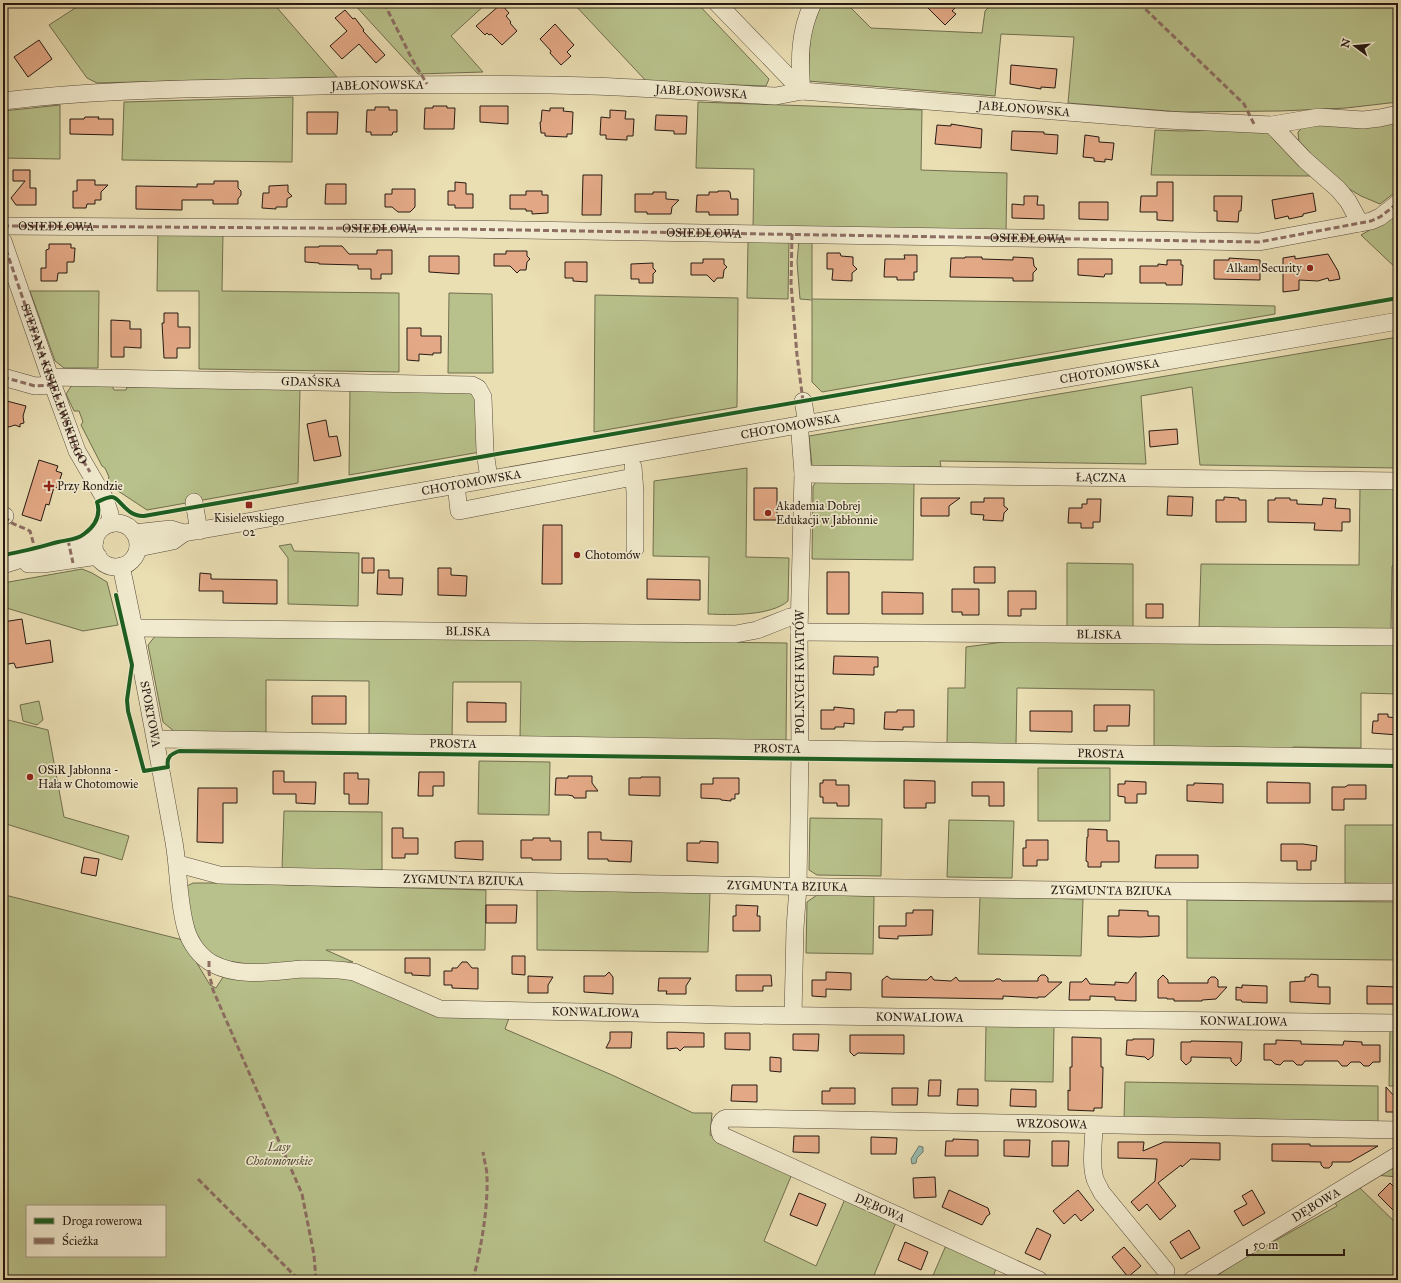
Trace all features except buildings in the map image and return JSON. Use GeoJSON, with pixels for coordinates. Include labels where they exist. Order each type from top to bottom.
{"type":"FeatureCollection","features":[{"type":"Feature","properties":{"kind":"street"},"geometry":{"type":"LineString","coordinates":[[717,3],[802,91]]}},
{"type":"Feature","properties":{"kind":"street"},"geometry":{"type":"LineString","coordinates":[[802,91],[800,49],[804,29],[813,3]]}},
{"type":"Feature","properties":{"kind":"street","name":"JABŁONOWSKA"},"geometry":{"type":"LineString","coordinates":[[3,101],[33,97],[167,90],[427,84],[592,86],[776,96],[802,91],[1166,120],[1272,125],[1319,117],[1363,120],[1398,114]]}},
{"type":"Feature","properties":{"kind":"street"},"geometry":{"type":"LineString","coordinates":[[1272,125],[1305,160],[1338,189],[1348,201],[1360,223]]}},
{"type":"Feature","properties":{"kind":"street","name":"OSIEDLOWA"},"geometry":{"type":"LineString","coordinates":[[3,226],[456,229],[1259,242],[1360,223],[1380,217],[1398,203]]}},
{"type":"Feature","properties":{"kind":"street","name":"STEFANA KISIELEWSKIEGO"},"geometry":{"type":"LineString","coordinates":[[3,241],[51,381],[77,451],[105,499],[110,514],[110,524]]}},
{"type":"Feature","properties":{"kind":"street","name":"CHOTOMOWSKA"},"geometry":{"type":"LineString","coordinates":[[136,541],[171,529],[191,532],[1398,321]]}},
{"type":"Feature","properties":{"kind":"street","name":"GDAŃSKA"},"geometry":{"type":"LineString","coordinates":[[3,377],[29,385],[40,386],[51,381],[472,385],[478,388],[483,397],[485,451],[489,479]]}},
{"type":"Feature","properties":{"kind":"street","name":"POLNYCH KWIATÓW"},"geometry":{"type":"LineString","coordinates":[[793,1015],[795,928],[798,887],[800,750],[799,624],[803,474],[800,434],[803,401]]}},
{"type":"Feature","properties":{"kind":"street"},"geometry":{"type":"LineString","coordinates":[[631,455],[635,492],[635,549]]}},
{"type":"Feature","properties":{"kind":"street","name":"ŁĄCZNA"},"geometry":{"type":"LineString","coordinates":[[803,474],[1398,481]]}},
{"type":"Feature","properties":{"kind":"street"},"geometry":{"type":"LineString","coordinates":[[456,486],[460,511],[633,477]]}},
{"type":"Feature","properties":{"kind":"street"},"geometry":{"type":"LineString","coordinates":[[191,532],[194,502]]}},
{"type":"Feature","properties":{"kind":"street"},"geometry":{"type":"LineString","coordinates":[[110,524],[123,524],[128,527],[136,541],[136,554],[133,559],[129,563],[121,566],[110,566],[104,563],[96,549],[100,530],[110,524]]}},
{"type":"Feature","properties":{"kind":"street"},"geometry":{"type":"LineString","coordinates":[[4,565],[41,553],[96,549]]}},
{"type":"Feature","properties":{"kind":"street","name":"SPORTOWA"},"geometry":{"type":"LineString","coordinates":[[121,566],[156,739],[178,866],[181,910],[186,930],[194,946],[209,961],[224,969],[259,973],[304,969],[342,970],[354,972],[440,1009]]}},
{"type":"Feature","properties":{"kind":"street","name":"BLISKA"},"geometry":{"type":"LineString","coordinates":[[133,628],[736,634],[757,630],[790,617],[799,624],[1398,637]]}},
{"type":"Feature","properties":{"kind":"street","name":"PROSTA"},"geometry":{"type":"LineString","coordinates":[[156,739],[1398,758]]}},
{"type":"Feature","properties":{"kind":"street","name":"ZYGMUNTA BZIUKA"},"geometry":{"type":"LineString","coordinates":[[178,866],[182,865],[219,876],[798,887],[1178,892],[1398,892]]}},
{"type":"Feature","properties":{"kind":"street","name":"KONWALIOWA"},"geometry":{"type":"LineString","coordinates":[[440,1009],[1398,1023]]}},
{"type":"Feature","properties":{"kind":"street","name":"WRZOSOWA"},"geometry":{"type":"LineString","coordinates":[[721,1135],[719,1130],[720,1122],[727,1118],[1398,1130]]}},
{"type":"Feature","properties":{"kind":"street"},"geometry":{"type":"LineString","coordinates":[[1094,1125],[1093,1168],[1098,1185],[1102,1193],[1166,1271]]}},
{"type":"Feature","properties":{"kind":"street","name":"DĘBOWA"},"geometry":{"type":"LineString","coordinates":[[721,1135],[1039,1280]]}},
{"type":"Feature","properties":{"kind":"street","name":"DĘBOWA"},"geometry":{"type":"LineString","coordinates":[[1192,1280],[1398,1155]]}},
{"type":"Feature","properties":{"kind":"green space"},"geometry":{"type":"Polygon","coordinates":[[[83,3],[273,3],[337,77],[97,83],[87,78],[49,25],[83,3]]]}},
{"type":"Feature","properties":{"kind":"green space"},"geometry":{"type":"Polygon","coordinates":[[[353,3],[487,3],[451,36],[483,72],[418,74],[353,3]]]}},
{"type":"Feature","properties":{"kind":"green space"},"geometry":{"type":"Polygon","coordinates":[[[573,3],[697,3],[769,79],[766,86],[647,82],[573,3]]]}},
{"type":"Feature","properties":{"kind":"green space"},"geometry":{"type":"Polygon","coordinates":[[[822,3],[846,3],[871,28],[982,33],[985,11],[993,3],[1398,3],[1398,102],[1346,108],[1280,111],[1180,112],[1068,103],[1074,37],[1001,34],[995,96],[808,81],[810,40],[813,24],[822,3]]]}},
{"type":"Feature","properties":{"kind":"green space"},"geometry":{"type":"Polygon","coordinates":[[[293,97],[292,162],[122,160],[124,102],[293,97]]]}},
{"type":"Feature","properties":{"kind":"green space"},"geometry":{"type":"Polygon","coordinates":[[[698,102],[922,110],[921,170],[1007,173],[1006,232],[753,229],[754,169],[696,168],[698,102]]]}},
{"type":"Feature","properties":{"kind":"green space"},"geometry":{"type":"Polygon","coordinates":[[[60,105],[60,159],[3,158],[3,111],[60,105]]]}},
{"type":"Feature","properties":{"kind":"green space"},"geometry":{"type":"Polygon","coordinates":[[[1398,118],[1398,190],[1380,204],[1361,196],[1341,184],[1299,142],[1298,132],[1303,127],[1398,118]]]}},
{"type":"Feature","properties":{"kind":"green space"},"geometry":{"type":"Polygon","coordinates":[[[1262,129],[1280,141],[1311,176],[1151,175],[1155,130],[1181,131],[1262,129]]]}},
{"type":"Feature","properties":{"kind":"green space"},"geometry":{"type":"Polygon","coordinates":[[[1398,212],[1398,270],[1361,235],[1398,212]]]}},
{"type":"Feature","properties":{"kind":"green space"},"geometry":{"type":"Polygon","coordinates":[[[158,231],[223,233],[222,291],[399,293],[399,372],[199,369],[199,291],[157,291],[158,231]]]}},
{"type":"Feature","properties":{"kind":"green space"},"geometry":{"type":"Polygon","coordinates":[[[799,240],[812,240],[812,299],[1275,306],[1275,314],[822,392],[812,382],[812,300],[800,299],[797,262],[799,240]]]}},
{"type":"Feature","properties":{"kind":"green space"},"geometry":{"type":"Polygon","coordinates":[[[748,241],[789,241],[788,299],[747,298],[748,241]]]}},
{"type":"Feature","properties":{"kind":"green space"},"geometry":{"type":"Polygon","coordinates":[[[30,291],[99,291],[98,368],[64,368],[55,361],[30,291]]]}},
{"type":"Feature","properties":{"kind":"green space"},"geometry":{"type":"Polygon","coordinates":[[[449,293],[492,294],[493,373],[448,373],[449,293]]]}},
{"type":"Feature","properties":{"kind":"green space"},"geometry":{"type":"Polygon","coordinates":[[[595,295],[738,298],[737,407],[594,432],[595,295]]]}},
{"type":"Feature","properties":{"kind":"green space"},"geometry":{"type":"Polygon","coordinates":[[[1398,337],[1398,468],[1200,465],[1192,387],[1141,396],[1146,464],[940,461],[941,467],[812,466],[809,436],[1398,337]]]}},
{"type":"Feature","properties":{"kind":"green space"},"geometry":{"type":"Polygon","coordinates":[[[72,385],[112,386],[114,390],[126,390],[127,387],[300,389],[298,483],[147,510],[109,485],[109,477],[105,468],[102,466],[81,425],[83,422],[79,411],[74,411],[66,394],[72,385]]]}},
{"type":"Feature","properties":{"kind":"green space"},"geometry":{"type":"Polygon","coordinates":[[[350,389],[470,393],[475,396],[480,452],[349,475],[350,389]]]}},
{"type":"Feature","properties":{"kind":"green space"},"geometry":{"type":"Polygon","coordinates":[[[747,468],[746,557],[789,558],[788,601],[771,610],[750,614],[708,614],[709,557],[653,556],[654,481],[747,468]]]}},
{"type":"Feature","properties":{"kind":"green space"},"geometry":{"type":"Polygon","coordinates":[[[818,480],[914,482],[913,560],[812,559],[813,486],[818,480]]]}},
{"type":"Feature","properties":{"kind":"green space"},"geometry":{"type":"Polygon","coordinates":[[[1360,487],[1398,488],[1398,566],[1392,566],[1391,631],[1199,630],[1201,564],[1359,565],[1360,487]]]}},
{"type":"Feature","properties":{"kind":"green space"},"geometry":{"type":"Polygon","coordinates":[[[291,544],[294,551],[359,553],[358,606],[288,604],[288,558],[279,546],[291,544]]]}},
{"type":"Feature","properties":{"kind":"green space"},"geometry":{"type":"Polygon","coordinates":[[[1067,563],[1133,564],[1133,629],[1067,629],[1067,563]]]}},
{"type":"Feature","properties":{"kind":"green space"},"geometry":{"type":"Polygon","coordinates":[[[82,569],[107,582],[118,625],[83,631],[3,607],[3,583],[82,569]]]}},
{"type":"Feature","properties":{"kind":"green space"},"geometry":{"type":"Polygon","coordinates":[[[156,635],[787,643],[786,742],[520,738],[521,682],[453,682],[452,737],[369,735],[369,681],[266,680],[266,734],[176,733],[163,722],[148,645],[156,635]]]}},
{"type":"Feature","properties":{"kind":"green space"},"geometry":{"type":"Polygon","coordinates":[[[1018,640],[1398,643],[1398,694],[1361,693],[1361,748],[1293,747],[1292,759],[1154,758],[1154,690],[1017,688],[1016,745],[947,744],[948,688],[965,688],[966,647],[1018,640]]]}},
{"type":"Feature","properties":{"kind":"green space"},"geometry":{"type":"Polygon","coordinates":[[[39,701],[43,720],[37,725],[23,721],[20,705],[39,701]]]}},
{"type":"Feature","properties":{"kind":"green space","name":"OSiR Jabłonna - Hała w Chotomowie"},"geometry":{"type":"Polygon","coordinates":[[[3,715],[4,719],[48,730],[64,817],[129,836],[122,860],[3,823],[3,715]]]}},
{"type":"Feature","properties":{"kind":"green space"},"geometry":{"type":"Polygon","coordinates":[[[479,761],[550,762],[549,815],[478,814],[479,761]]]}},
{"type":"Feature","properties":{"kind":"green space"},"geometry":{"type":"Polygon","coordinates":[[[1038,768],[1110,768],[1110,821],[1038,821],[1038,768]]]}},
{"type":"Feature","properties":{"kind":"green space"},"geometry":{"type":"Polygon","coordinates":[[[1397,771],[1398,884],[1345,883],[1345,825],[1396,825],[1397,771]]]}},
{"type":"Feature","properties":{"kind":"green space"},"geometry":{"type":"Polygon","coordinates":[[[284,811],[382,812],[382,870],[282,869],[284,811]]]}},
{"type":"Feature","properties":{"kind":"green space"},"geometry":{"type":"Polygon","coordinates":[[[810,818],[882,819],[881,876],[817,875],[809,870],[810,818]]]}},
{"type":"Feature","properties":{"kind":"green space"},"geometry":{"type":"Polygon","coordinates":[[[949,820],[1014,821],[1012,878],[947,877],[949,820]]]}},
{"type":"Feature","properties":{"kind":"green space"},"geometry":{"type":"Polygon","coordinates":[[[193,883],[486,890],[485,950],[326,950],[353,962],[242,967],[208,954],[189,926],[187,886],[193,883]]]}},
{"type":"Feature","properties":{"kind":"green space"},"geometry":{"type":"Polygon","coordinates":[[[537,890],[710,893],[708,952],[537,950],[537,890]]]}},
{"type":"Feature","properties":{"kind":"green space","name":"Lasy Chotomowskie"},"geometry":{"type":"Polygon","coordinates":[[[5,895],[183,940],[210,985],[216,988],[225,974],[342,976],[509,1018],[505,1029],[612,1075],[693,1113],[712,1113],[710,1135],[792,1174],[764,1241],[816,1266],[845,1199],[897,1220],[872,1280],[3,1280],[3,896],[5,895]]]}},
{"type":"Feature","properties":{"kind":"green space"},"geometry":{"type":"Polygon","coordinates":[[[817,895],[874,896],[873,954],[806,953],[807,902],[817,895]]]}},
{"type":"Feature","properties":{"kind":"green space"},"geometry":{"type":"Polygon","coordinates":[[[980,897],[1083,899],[1081,956],[978,954],[980,897]]]}},
{"type":"Feature","properties":{"kind":"green space"},"geometry":{"type":"Polygon","coordinates":[[[1187,900],[1398,902],[1398,960],[1187,958],[1187,900]]]}},
{"type":"Feature","properties":{"kind":"green space"},"geometry":{"type":"Polygon","coordinates":[[[986,1025],[1054,1026],[1053,1082],[985,1081],[986,1025]]]}},
{"type":"Feature","properties":{"kind":"green space"},"geometry":{"type":"Polygon","coordinates":[[[1390,1030],[1398,1030],[1398,1086],[1389,1086],[1390,1030]]]}},
{"type":"Feature","properties":{"kind":"green space"},"geometry":{"type":"Polygon","coordinates":[[[1125,1082],[1378,1086],[1378,1123],[1124,1119],[1125,1082]]]}},
{"type":"Feature","properties":{"kind":"green space"},"geometry":{"type":"Polygon","coordinates":[[[1398,1161],[1398,1177],[1374,1175],[1398,1161]]]}},
{"type":"Feature","properties":{"kind":"green space"},"geometry":{"type":"Polygon","coordinates":[[[1359,1187],[1398,1225],[1398,1280],[1211,1280],[1237,1262],[1337,1206],[1334,1201],[1359,1187]]]}},
{"type":"Feature","properties":{"kind":"green space"},"geometry":{"type":"Polygon","coordinates":[[[947,1243],[997,1266],[992,1280],[931,1280],[947,1243]]]}},
{"type":"Feature","properties":{"kind":"shaded area"},"geometry":{"type":"Polygon","coordinates":[[[919,1146],[923,1147],[923,1152],[917,1158],[916,1163],[912,1164],[911,1159],[919,1146]]]}},
{"type":"Feature","properties":{"kind":"marked path"},"geometry":{"type":"LineString","coordinates":[[384,3],[413,61],[427,84]]}},
{"type":"Feature","properties":{"kind":"marked path"},"geometry":{"type":"LineString","coordinates":[[1139,3],[1244,104],[1254,124]]}},
{"type":"Feature","properties":{"kind":"marked path"},"geometry":{"type":"LineString","coordinates":[[3,226],[456,229],[1259,242],[1371,221],[1380,217],[1398,203]]}},
{"type":"Feature","properties":{"kind":"marked path"},"geometry":{"type":"LineString","coordinates":[[792,234],[791,284],[797,355],[803,401]]}},
{"type":"Feature","properties":{"kind":"marked path"},"geometry":{"type":"LineString","coordinates":[[3,241],[77,451],[90,472]]}},
{"type":"Feature","properties":{"kind":"marked path"},"geometry":{"type":"LineString","coordinates":[[3,377],[35,386],[53,385]]}},
{"type":"Feature","properties":{"kind":"marked path"},"geometry":{"type":"LineString","coordinates":[[5,516],[13,523],[30,531],[35,549]]}},
{"type":"Feature","properties":{"kind":"marked path"},"geometry":{"type":"LineString","coordinates":[[68,540],[73,563]]}},
{"type":"Feature","properties":{"kind":"marked path"},"geometry":{"type":"LineString","coordinates":[[209,961],[209,973],[213,990],[302,1194],[314,1255],[316,1280]]}},
{"type":"Feature","properties":{"kind":"marked path"},"geometry":{"type":"LineString","coordinates":[[473,1280],[485,1216],[487,1174],[483,1152]]}},
{"type":"Feature","properties":{"kind":"marked path"},"geometry":{"type":"LineString","coordinates":[[198,1179],[299,1280]]}},
{"type":"Feature","properties":{"kind":"cycle path"},"geometry":{"type":"LineString","coordinates":[[3,555],[78,538],[88,531],[94,524],[98,516],[97,502],[110,497],[118,500],[133,513],[144,516],[1398,298]]}},
{"type":"Feature","properties":{"kind":"cycle path"},"geometry":{"type":"LineString","coordinates":[[116,595],[132,665],[127,700],[128,711],[144,771],[168,767],[168,758],[179,751],[1398,766]]}},
{"type":"Feature","properties":{"kind":"place","name":"Alkam Security"},"geometry":{"type":"Point","coordinates":[1310,268]}},
{"type":"Feature","properties":{"kind":"place","name":"Przy Rondzie"},"geometry":{"type":"Point","coordinates":[49,486]}},
{"type":"Feature","properties":{"kind":"place","name":"Kisielewskiego 02"},"geometry":{"type":"Point","coordinates":[249,505]}},
{"type":"Feature","properties":{"kind":"place","name":"Akademia Dobrej Edukacji w Jabłonnie"},"geometry":{"type":"Point","coordinates":[768,513]}},
{"type":"Feature","properties":{"kind":"place","name":"Chotomów"},"geometry":{"type":"Point","coordinates":[577,555]}},
{"type":"Feature","properties":{"kind":"place","name":"OSiR Jabłonna - Hała w Chotomowie"},"geometry":{"type":"Point","coordinates":[30,777]}}]}
